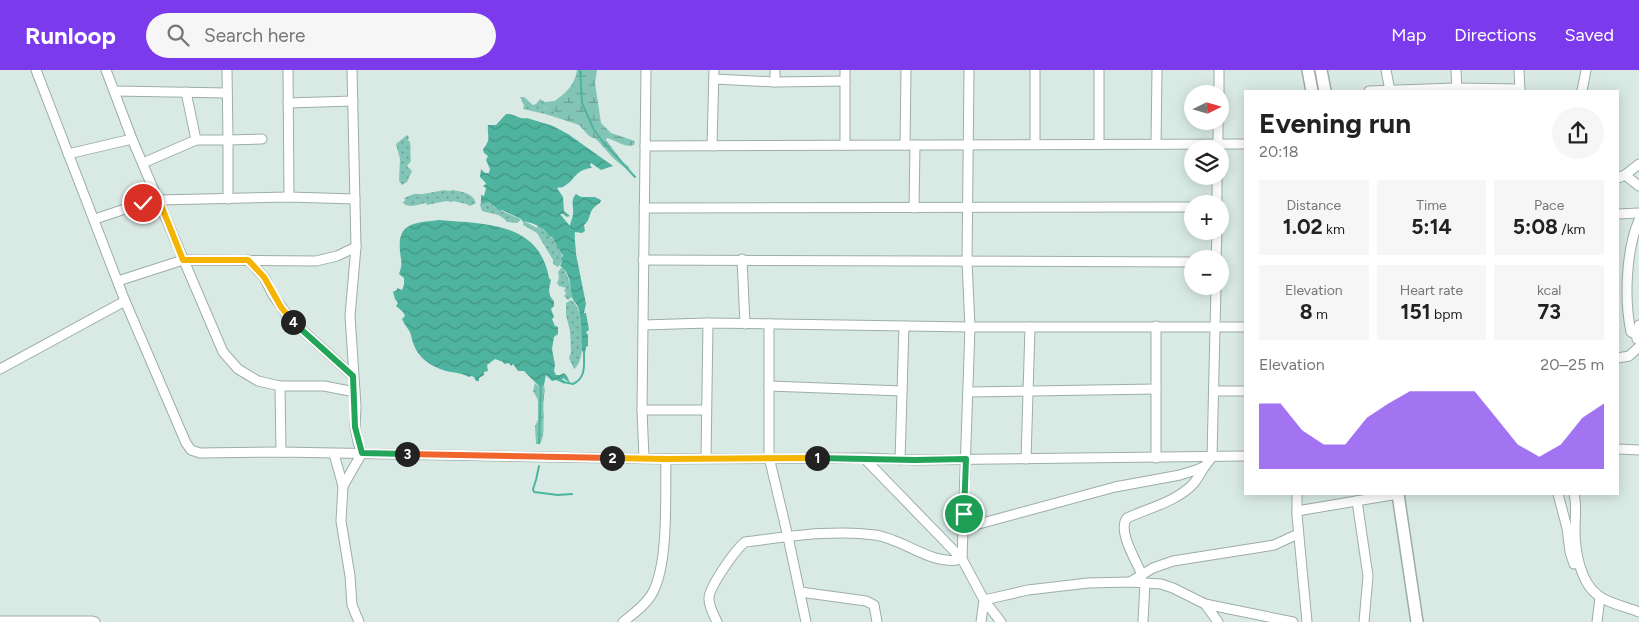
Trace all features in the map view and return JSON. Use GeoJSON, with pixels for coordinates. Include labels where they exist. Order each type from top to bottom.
{"type":"FeatureCollection","features":[{"type":"Feature","properties":{"kind":"main road"},"geometry":{"type":"LineString","coordinates":[[1308,70],[1312,90]]}},
{"type":"Feature","properties":{"kind":"main road"},"geometry":{"type":"LineString","coordinates":[[1321,70],[1325,90]]}},
{"type":"Feature","properties":{"kind":"main road"},"geometry":{"type":"LineString","coordinates":[[1398,495],[1417,622]]}},
{"type":"Feature","properties":{"kind":"street"},"geometry":{"type":"LineString","coordinates":[[36,70],[126,301],[186,443],[191,450],[200,453],[280,452],[666,459],[768,457],[900,460],[1244,456]]}},
{"type":"Feature","properties":{"kind":"street"},"geometry":{"type":"LineString","coordinates":[[106,70],[132,139],[223,352],[238,369],[258,381],[280,386],[324,386],[354,392]]}},
{"type":"Feature","properties":{"kind":"street"},"geometry":{"type":"LineString","coordinates":[[227,70],[228,199]]}},
{"type":"Feature","properties":{"kind":"street"},"geometry":{"type":"LineString","coordinates":[[288,70],[289,197]]}},
{"type":"Feature","properties":{"kind":"street"},"geometry":{"type":"LineString","coordinates":[[343,486],[362,453],[355,427],[350,316],[356,247],[352,70]]}},
{"type":"Feature","properties":{"kind":"street"},"geometry":{"type":"LineString","coordinates":[[644,458],[642,410],[646,70]]}},
{"type":"Feature","properties":{"kind":"street"},"geometry":{"type":"LineString","coordinates":[[775,70],[775,82]]}},
{"type":"Feature","properties":{"kind":"street"},"geometry":{"type":"LineString","coordinates":[[844,70],[845,145]]}},
{"type":"Feature","properties":{"kind":"street"},"geometry":{"type":"LineString","coordinates":[[905,145],[906,70]]}},
{"type":"Feature","properties":{"kind":"street"},"geometry":{"type":"LineString","coordinates":[[962,559],[970,327],[967,262],[969,70]]}},
{"type":"Feature","properties":{"kind":"street"},"geometry":{"type":"LineString","coordinates":[[1035,70],[1035,144]]}},
{"type":"Feature","properties":{"kind":"street"},"geometry":{"type":"LineString","coordinates":[[1099,70],[1099,144]]}},
{"type":"Feature","properties":{"kind":"street"},"geometry":{"type":"LineString","coordinates":[[1156,144],[1157,70]]}},
{"type":"Feature","properties":{"kind":"street"},"geometry":{"type":"LineString","coordinates":[[1219,70],[1219,85]]}},
{"type":"Feature","properties":{"kind":"street"},"geometry":{"type":"LineString","coordinates":[[1386,70],[1390,90],[1520,90],[1519,70]]}},
{"type":"Feature","properties":{"kind":"street"},"geometry":{"type":"LineString","coordinates":[[1456,70],[1456,90]]}},
{"type":"Feature","properties":{"kind":"street"},"geometry":{"type":"LineString","coordinates":[[1582,90],[1586,70]]}},
{"type":"Feature","properties":{"kind":"street"},"geometry":{"type":"LineString","coordinates":[[712,146],[714,75],[775,82],[844,81]]}},
{"type":"Feature","properties":{"kind":"street"},"geometry":{"type":"LineString","coordinates":[[115,91],[227,93]]}},
{"type":"Feature","properties":{"kind":"street"},"geometry":{"type":"LineString","coordinates":[[186,92],[196,140]]}},
{"type":"Feature","properties":{"kind":"street"},"geometry":{"type":"LineString","coordinates":[[288,103],[353,101]]}},
{"type":"Feature","properties":{"kind":"street"},"geometry":{"type":"LineString","coordinates":[[68,154],[132,139]]}},
{"type":"Feature","properties":{"kind":"street"},"geometry":{"type":"LineString","coordinates":[[143,162],[196,140],[262,139]]}},
{"type":"Feature","properties":{"kind":"street"},"geometry":{"type":"LineString","coordinates":[[1229,145],[1244,144]]}},
{"type":"Feature","properties":{"kind":"street"},"geometry":{"type":"LineString","coordinates":[[914,208],[915,145]]}},
{"type":"Feature","properties":{"kind":"street"},"geometry":{"type":"LineString","coordinates":[[644,146],[1184,145]]}},
{"type":"Feature","properties":{"kind":"street"},"geometry":{"type":"LineString","coordinates":[[1639,164],[1621,176],[1639,186]]}},
{"type":"Feature","properties":{"kind":"street"},"geometry":{"type":"LineString","coordinates":[[95,219],[143,203],[159,200],[289,197],[355,199]]}},
{"type":"Feature","properties":{"kind":"street"},"geometry":{"type":"LineString","coordinates":[[644,208],[1184,207]]}},
{"type":"Feature","properties":{"kind":"street"},"geometry":{"type":"LineString","coordinates":[[1619,214],[1639,213]]}},
{"type":"Feature","properties":{"kind":"street"},"geometry":{"type":"LineString","coordinates":[[1637,340],[1631,332],[1628,321],[1627,290],[1631,248],[1639,220]]}},
{"type":"Feature","properties":{"kind":"street"},"geometry":{"type":"LineString","coordinates":[[118,281],[183,260],[316,261],[337,256],[356,247]]}},
{"type":"Feature","properties":{"kind":"street"},"geometry":{"type":"LineString","coordinates":[[742,259],[745,324]]}},
{"type":"Feature","properties":{"kind":"street"},"geometry":{"type":"LineString","coordinates":[[248,260],[264,277],[273,295],[290,319],[353,376]]}},
{"type":"Feature","properties":{"kind":"street"},"geometry":{"type":"LineString","coordinates":[[643,260],[1184,262]]}},
{"type":"Feature","properties":{"kind":"street"},"geometry":{"type":"LineString","coordinates":[[1143,622],[1144,579],[1124,534],[1124,522],[1127,518],[1175,497],[1190,487],[1212,457],[1216,295]]}},
{"type":"Feature","properties":{"kind":"street"},"geometry":{"type":"LineString","coordinates":[[0,369],[126,301]]}},
{"type":"Feature","properties":{"kind":"street"},"geometry":{"type":"LineString","coordinates":[[643,325],[708,323],[970,327],[1244,327]]}},
{"type":"Feature","properties":{"kind":"street"},"geometry":{"type":"LineString","coordinates":[[706,458],[708,323]]}},
{"type":"Feature","properties":{"kind":"street"},"geometry":{"type":"LineString","coordinates":[[769,324],[768,457],[788,537],[806,622]]}},
{"type":"Feature","properties":{"kind":"street"},"geometry":{"type":"LineString","coordinates":[[1619,358],[1629,356],[1637,340],[1639,325]]}},
{"type":"Feature","properties":{"kind":"street"},"geometry":{"type":"LineString","coordinates":[[900,460],[904,326]]}},
{"type":"Feature","properties":{"kind":"street"},"geometry":{"type":"LineString","coordinates":[[1156,326],[1156,458]]}},
{"type":"Feature","properties":{"kind":"street"},"geometry":{"type":"LineString","coordinates":[[1026,459],[1030,327]]}},
{"type":"Feature","properties":{"kind":"street"},"geometry":{"type":"LineString","coordinates":[[280,386],[280,452]]}},
{"type":"Feature","properties":{"kind":"street"},"geometry":{"type":"LineString","coordinates":[[769,386],[902,391]]}},
{"type":"Feature","properties":{"kind":"street"},"geometry":{"type":"LineString","coordinates":[[968,392],[1156,389]]}},
{"type":"Feature","properties":{"kind":"street"},"geometry":{"type":"LineString","coordinates":[[1214,391],[1244,391]]}},
{"type":"Feature","properties":{"kind":"street"},"geometry":{"type":"LineString","coordinates":[[642,410],[706,410]]}},
{"type":"Feature","properties":{"kind":"street"},"geometry":{"type":"LineString","coordinates":[[1619,448],[1639,450]]}},
{"type":"Feature","properties":{"kind":"street"},"geometry":{"type":"LineString","coordinates":[[334,454],[343,486],[341,521],[350,576],[352,605],[359,622]]}},
{"type":"Feature","properties":{"kind":"street"},"geometry":{"type":"LineString","coordinates":[[864,458],[962,559],[984,600],[1001,622]]}},
{"type":"Feature","properties":{"kind":"street"},"geometry":{"type":"LineString","coordinates":[[623,622],[648,599],[659,575],[662,558],[666,459]]}},
{"type":"Feature","properties":{"kind":"street"},"geometry":{"type":"LineString","coordinates":[[964,528],[1114,487],[1180,475],[1199,470],[1205,466]]}},
{"type":"Feature","properties":{"kind":"street"},"geometry":{"type":"LineString","coordinates":[[1297,495],[1298,534],[1307,622]]}},
{"type":"Feature","properties":{"kind":"street"},"geometry":{"type":"LineString","coordinates":[[1297,511],[1392,495]]}},
{"type":"Feature","properties":{"kind":"street"},"geometry":{"type":"LineString","coordinates":[[1558,495],[1574,566],[1584,584],[1597,595],[1639,612]]}},
{"type":"Feature","properties":{"kind":"street"},"geometry":{"type":"LineString","coordinates":[[1574,495],[1576,502],[1576,552],[1580,569],[1597,595],[1597,622]]}},
{"type":"Feature","properties":{"kind":"street"},"geometry":{"type":"LineString","coordinates":[[1356,501],[1368,576],[1364,622]]}},
{"type":"Feature","properties":{"kind":"street"},"geometry":{"type":"LineString","coordinates":[[717,622],[708,599],[710,591],[726,564],[745,542],[840,533],[876,535],[889,538],[945,561],[962,559]]}},
{"type":"Feature","properties":{"kind":"street"},"geometry":{"type":"LineString","coordinates":[[1144,579],[1153,568],[1174,561],[1262,547],[1298,534]]}},
{"type":"Feature","properties":{"kind":"street"},"geometry":{"type":"LineString","coordinates":[[984,600],[1028,590],[1088,583],[1130,582],[1144,579],[1173,588],[1205,604],[1292,622]]}},
{"type":"Feature","properties":{"kind":"street"},"geometry":{"type":"LineString","coordinates":[[800,592],[866,600],[874,605],[877,622]]}},
{"type":"Feature","properties":{"kind":"street"},"geometry":{"type":"LineString","coordinates":[[982,622],[984,600]]}},
{"type":"Feature","properties":{"kind":"street"},"geometry":{"type":"LineString","coordinates":[[1205,604],[1217,622]]}},
{"type":"Feature","properties":{"kind":"street"},"geometry":{"type":"LineString","coordinates":[[0,621],[92,620],[95,622]]}},
{"type":"Feature","properties":{"kind":"green space"},"geometry":{"type":"Polygon","coordinates":[[[577,70],[597,70],[595,83],[601,123],[611,133],[635,141],[634,145],[630,146],[607,138],[606,140],[629,167],[629,171],[579,125],[558,118],[555,112],[544,108],[569,88],[573,83],[577,70]]]}},
{"type":"Feature","properties":{"kind":"green space"},"geometry":{"type":"Polygon","coordinates":[[[520,97],[524,97],[533,105],[540,99],[545,102],[555,101],[544,108],[555,112],[558,118],[523,109],[524,105],[520,97]]]}},
{"type":"Feature","properties":{"kind":"green space"},"geometry":{"type":"Polygon","coordinates":[[[407,135],[410,142],[411,161],[407,166],[412,171],[407,182],[402,185],[399,181],[400,159],[396,144],[407,135]]]}},
{"type":"Feature","properties":{"kind":"green space"},"geometry":{"type":"Polygon","coordinates":[[[445,190],[467,194],[476,203],[470,206],[446,201],[411,206],[403,203],[404,198],[414,194],[445,190]]]}},
{"type":"Feature","properties":{"kind":"green space"},"geometry":{"type":"Polygon","coordinates":[[[481,202],[491,202],[500,210],[521,220],[517,223],[507,222],[499,215],[482,211],[481,202]]]}},
{"type":"Feature","properties":{"kind":"green space"},"geometry":{"type":"Polygon","coordinates":[[[524,221],[541,230],[537,227],[538,225],[557,244],[562,256],[558,267],[553,264],[553,260],[537,233],[523,225],[524,221]]]}},
{"type":"Feature","properties":{"kind":"green space"},"geometry":{"type":"Polygon","coordinates":[[[563,267],[571,290],[572,297],[568,300],[564,296],[566,288],[559,286],[557,283],[559,278],[558,272],[563,267]]]}},
{"type":"Feature","properties":{"kind":"green space"},"geometry":{"type":"Polygon","coordinates":[[[571,300],[576,305],[579,313],[583,334],[581,356],[574,369],[569,358],[571,352],[570,331],[566,315],[566,303],[571,300]]]}},
{"type":"Feature","properties":{"kind":"green space"},"geometry":{"type":"Polygon","coordinates":[[[535,383],[538,386],[544,385],[545,391],[543,433],[540,444],[536,444],[535,426],[538,420],[538,400],[533,391],[535,383]]]}},
{"type":"Feature","properties":{"kind":"water"},"geometry":{"type":"Polygon","coordinates":[[[506,114],[553,126],[568,134],[613,166],[601,170],[591,163],[592,168],[578,173],[567,184],[557,188],[563,197],[564,211],[570,216],[567,217],[560,214],[570,226],[573,216],[573,201],[576,194],[581,197],[595,197],[601,200],[593,209],[584,225],[585,231],[582,233],[575,232],[576,254],[586,304],[584,313],[586,313],[589,330],[586,332],[588,335],[588,346],[586,347],[585,354],[582,351],[581,323],[578,307],[572,297],[568,276],[560,266],[563,256],[552,237],[539,226],[524,221],[524,223],[521,219],[502,210],[500,211],[493,205],[491,207],[492,204],[490,202],[481,203],[481,195],[484,196],[486,188],[483,186],[486,184],[480,177],[481,169],[485,173],[489,173],[490,169],[486,160],[488,156],[483,150],[488,139],[488,125],[496,125],[506,114]]]}},
{"type":"Feature","properties":{"kind":"water"},"geometry":{"type":"Polygon","coordinates":[[[439,220],[492,225],[522,236],[534,246],[543,260],[551,280],[549,294],[554,301],[554,306],[551,309],[554,317],[552,319],[555,326],[558,327],[558,334],[554,337],[552,349],[555,365],[554,371],[556,375],[564,373],[570,383],[563,378],[562,380],[564,380],[565,384],[556,380],[552,381],[546,375],[544,385],[540,387],[524,371],[518,371],[513,364],[511,366],[509,363],[504,364],[495,359],[487,365],[488,371],[484,372],[479,381],[476,381],[474,377],[436,367],[421,357],[402,319],[405,316],[396,306],[398,303],[393,292],[397,288],[402,290],[404,285],[404,278],[399,274],[401,265],[400,241],[405,229],[416,223],[439,220]]]}},
{"type":"Feature","properties":{"kind":"waterway"},"geometry":{"type":"LineString","coordinates":[[580,70],[582,103],[594,130],[635,177]]}},
{"type":"Feature","properties":{"kind":"waterway"},"geometry":{"type":"LineString","coordinates":[[564,382],[573,384],[580,378],[583,371],[584,353]]}},
{"type":"Feature","properties":{"kind":"waterway"},"geometry":{"type":"LineString","coordinates":[[539,443],[541,386]]}},
{"type":"Feature","properties":{"kind":"waterway"},"geometry":{"type":"LineString","coordinates":[[539,466],[533,489],[534,492],[558,495],[572,494]]}},
{"type":"Feature","properties":{"kind":"route"},"geometry":{"type":"LineString","coordinates":[[143,203],[159,200],[183,260],[248,260],[264,277],[281,307],[299,329],[353,376],[356,406],[355,427],[362,453],[666,459],[768,457],[887,460],[966,459],[964,514]]}}]}
